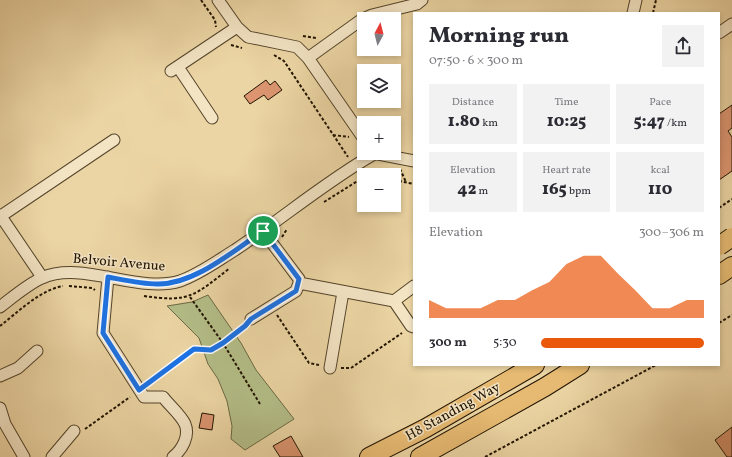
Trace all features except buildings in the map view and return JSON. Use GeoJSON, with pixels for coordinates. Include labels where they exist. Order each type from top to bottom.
{"type":"FeatureCollection","features":[{"type":"Feature","properties":{"kind":"highway"},"geometry":{"type":"LineString","coordinates":[[720,245],[732,237]]}},
{"type":"Feature","properties":{"kind":"highway"},"geometry":{"type":"LineString","coordinates":[[720,274],[732,266]]}},
{"type":"Feature","properties":{"kind":"highway","name":"H8 Standing Way"},"geometry":{"type":"LineString","coordinates":[[369,457],[426,428],[533,366]]}},
{"type":"Feature","properties":{"kind":"highway","name":"H8 Standing Way"},"geometry":{"type":"LineString","coordinates":[[420,457],[545,387],[578,366]]}},
{"type":"Feature","properties":{"kind":"street"},"geometry":{"type":"LineString","coordinates":[[218,0],[237,27],[248,37],[297,47],[308,58],[357,130]]}},
{"type":"Feature","properties":{"kind":"street"},"geometry":{"type":"LineString","coordinates":[[308,58],[361,20],[372,15],[417,4],[422,0]]}},
{"type":"Feature","properties":{"kind":"street"},"geometry":{"type":"LineString","coordinates":[[634,12],[636,0]]}},
{"type":"Feature","properties":{"kind":"street"},"geometry":{"type":"LineString","coordinates":[[720,32],[732,24]]}},
{"type":"Feature","properties":{"kind":"street"},"geometry":{"type":"LineString","coordinates":[[212,118],[174,69],[221,36],[237,27]]}},
{"type":"Feature","properties":{"kind":"street"},"geometry":{"type":"LineString","coordinates":[[42,277],[1,216],[114,140]]}},
{"type":"Feature","properties":{"kind":"street"},"geometry":{"type":"LineString","coordinates":[[401,159],[413,161]]}},
{"type":"Feature","properties":{"kind":"street","name":"Belvoir Avenue"},"geometry":{"type":"LineString","coordinates":[[0,307],[42,277],[63,273],[108,277],[157,284],[177,282],[204,269],[263,231],[363,160]]}},
{"type":"Feature","properties":{"kind":"street"},"geometry":{"type":"LineString","coordinates":[[251,319],[296,291],[299,283],[299,279],[263,231]]}},
{"type":"Feature","properties":{"kind":"street"},"geometry":{"type":"LineString","coordinates":[[108,277],[103,333],[144,397],[163,397],[185,424],[185,440],[182,449],[173,457]]}},
{"type":"Feature","properties":{"kind":"street"},"geometry":{"type":"LineString","coordinates":[[299,283],[394,301],[411,326],[413,327]]}},
{"type":"Feature","properties":{"kind":"street"},"geometry":{"type":"LineString","coordinates":[[394,301],[413,287]]}},
{"type":"Feature","properties":{"kind":"street"},"geometry":{"type":"LineString","coordinates":[[330,368],[343,292]]}},
{"type":"Feature","properties":{"kind":"street"},"geometry":{"type":"LineString","coordinates":[[0,376],[18,368],[36,351]]}},
{"type":"Feature","properties":{"kind":"street"},"geometry":{"type":"LineString","coordinates":[[0,408],[5,424],[24,457]]}},
{"type":"Feature","properties":{"kind":"street"},"geometry":{"type":"LineString","coordinates":[[52,457],[74,431]]}},
{"type":"Feature","properties":{"kind":"path"},"geometry":{"type":"LineString","coordinates":[[201,0],[215,20],[216,28],[228,45],[243,48]]}},
{"type":"Feature","properties":{"kind":"path"},"geometry":{"type":"LineString","coordinates":[[653,12],[656,0]]}},
{"type":"Feature","properties":{"kind":"path"},"geometry":{"type":"LineString","coordinates":[[273,55],[284,61],[357,169]]}},
{"type":"Feature","properties":{"kind":"path"},"geometry":{"type":"LineString","coordinates":[[401,170],[406,182]]}},
{"type":"Feature","properties":{"kind":"path"},"geometry":{"type":"LineString","coordinates":[[401,181],[413,184]]}},
{"type":"Feature","properties":{"kind":"path"},"geometry":{"type":"LineString","coordinates":[[720,207],[732,199]]}},
{"type":"Feature","properties":{"kind":"path"},"geometry":{"type":"LineString","coordinates":[[190,297],[223,343],[260,404]]}},
{"type":"Feature","properties":{"kind":"path"},"geometry":{"type":"LineString","coordinates":[[720,322],[732,314]]}},
{"type":"Feature","properties":{"kind":"path"},"geometry":{"type":"LineString","coordinates":[[74,431],[86,429],[194,349],[211,350],[223,343],[245,326],[251,319]]}},
{"type":"Feature","properties":{"kind":"path"},"geometry":{"type":"LineString","coordinates":[[485,457],[654,366]]}},
{"type":"Feature","properties":{"kind":"green space"},"geometry":{"type":"Polygon","coordinates":[[[208,295],[241,343],[256,370],[294,419],[245,450],[231,439],[232,426],[227,401],[218,379],[208,364],[199,338],[167,306],[192,302],[208,295]]]}},
{"type":"Feature","properties":{"kind":"route"},"geometry":{"type":"LineString","coordinates":[[263,231],[299,279],[296,291],[272,308],[251,319],[245,326],[223,343],[211,350],[194,349],[155,380],[139,390],[107,343],[103,333],[102,321],[108,277],[157,284],[177,282],[191,277],[263,231]]}}]}
